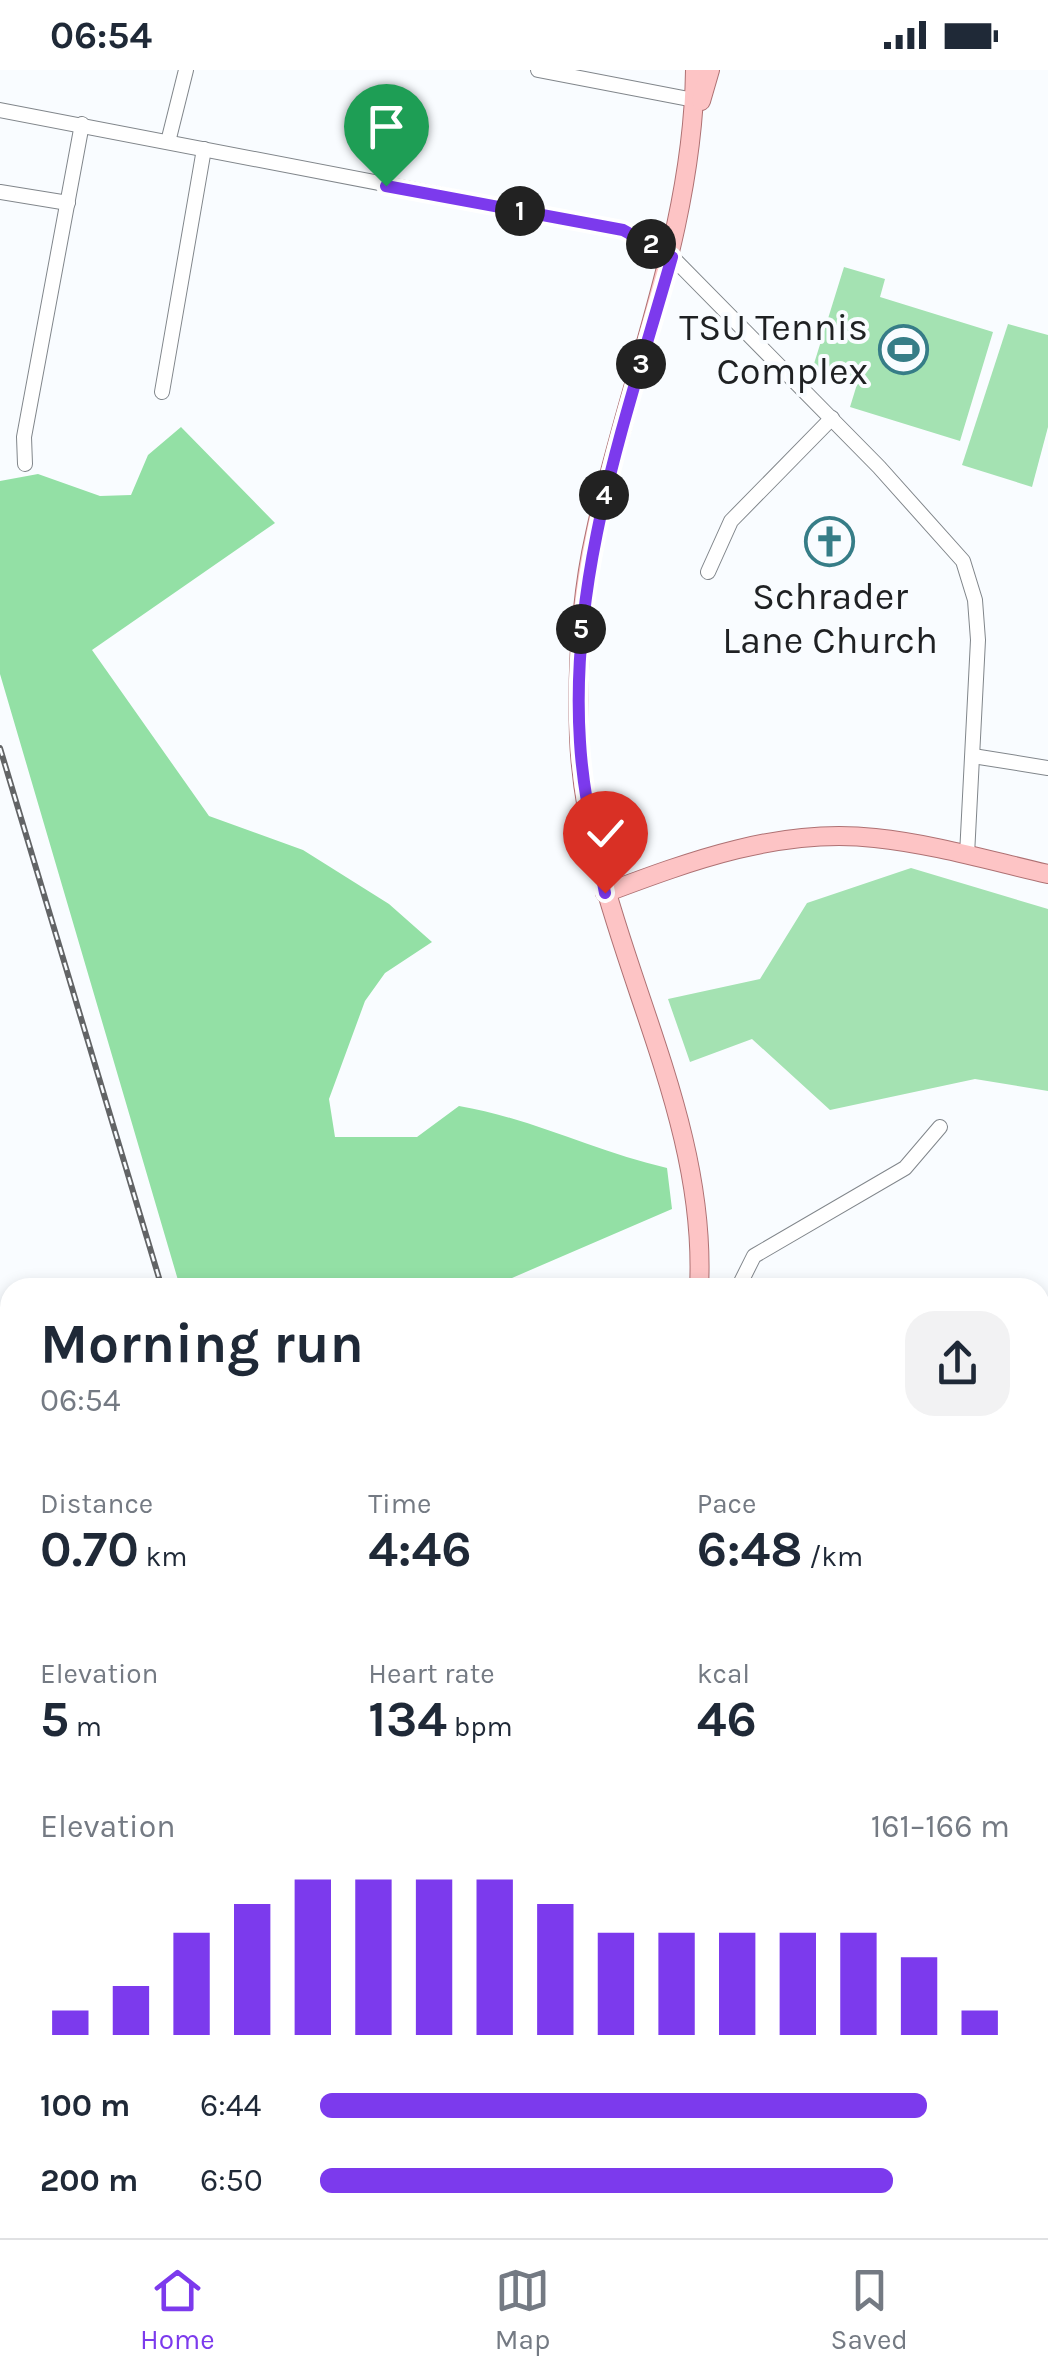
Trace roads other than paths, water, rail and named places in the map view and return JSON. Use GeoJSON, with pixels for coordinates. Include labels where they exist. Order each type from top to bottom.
{"type":"FeatureCollection","features":[{"type":"Feature","properties":{"kind":"main road"},"geometry":{"type":"LineString","coordinates":[[691,151],[695,70]]}},
{"type":"Feature","properties":{"kind":"main road"},"geometry":{"type":"LineString","coordinates":[[699,1278],[695,1192],[685,1144],[605,893],[586,805],[580,739],[583,608],[602,502],[672,257],[710,70]]}},
{"type":"Feature","properties":{"kind":"main road"},"geometry":{"type":"LineString","coordinates":[[605,893],[687,862],[766,842],[872,837],[1048,874]]}},
{"type":"Feature","properties":{"kind":"street"},"geometry":{"type":"LineString","coordinates":[[168,142],[186,70]]}},
{"type":"Feature","properties":{"kind":"street"},"geometry":{"type":"LineString","coordinates":[[538,70],[694,100]]}},
{"type":"Feature","properties":{"kind":"street"},"geometry":{"type":"LineString","coordinates":[[0,110],[623,230],[672,257],[942,534],[967,570],[978,623],[966,855]]}},
{"type":"Feature","properties":{"kind":"street"},"geometry":{"type":"LineString","coordinates":[[26,464],[24,438],[82,124]]}},
{"type":"Feature","properties":{"kind":"street"},"geometry":{"type":"LineString","coordinates":[[162,392],[204,149]]}},
{"type":"Feature","properties":{"kind":"street"},"geometry":{"type":"LineString","coordinates":[[0,192],[68,202]]}},
{"type":"Feature","properties":{"kind":"street"},"geometry":{"type":"LineString","coordinates":[[708,572],[732,521],[832,418]]}},
{"type":"Feature","properties":{"kind":"street"},"geometry":{"type":"LineString","coordinates":[[973,756],[1048,768]]}},
{"type":"Feature","properties":{"kind":"street"},"geometry":{"type":"LineString","coordinates":[[743,1278],[754,1256],[906,1168],[940,1127]]}},
{"type":"Feature","properties":{"kind":"railway"},"geometry":{"type":"LineString","coordinates":[[0,748],[159,1278]]}},
{"type":"Feature","properties":{"kind":"place","name":"TSU Tennis Complex"},"geometry":{"type":"Point","coordinates":[903,349]}},
{"type":"Feature","properties":{"kind":"place","name":"Schrader Lane Church"},"geometry":{"type":"Point","coordinates":[830,542]}}]}
